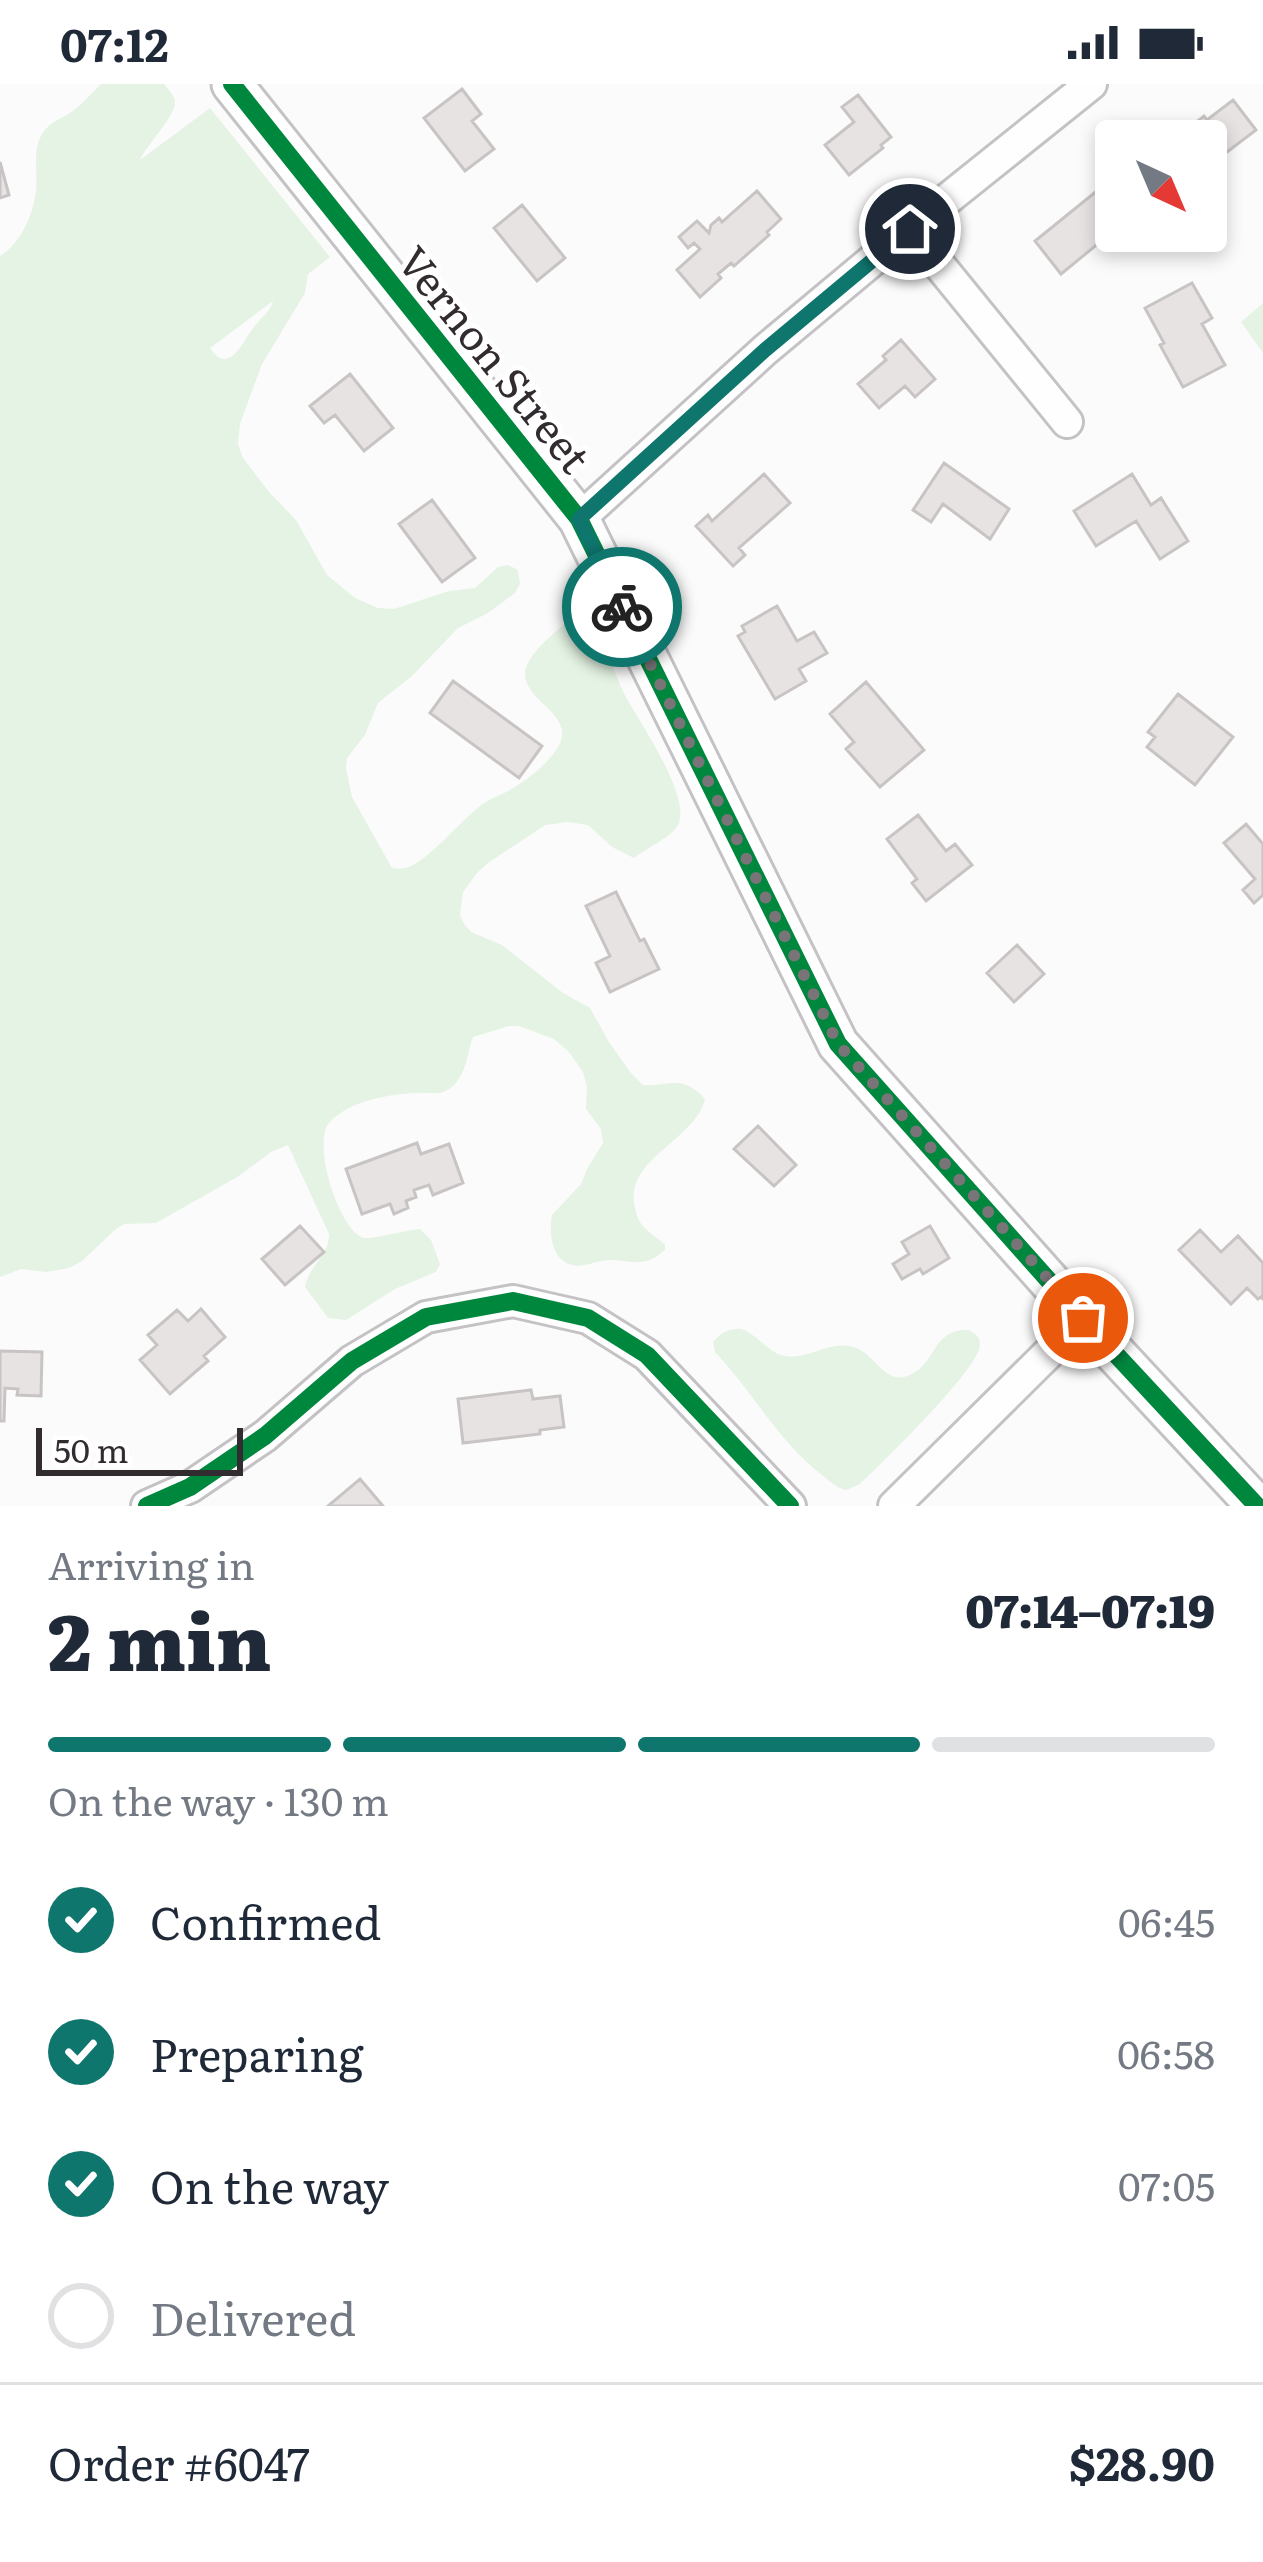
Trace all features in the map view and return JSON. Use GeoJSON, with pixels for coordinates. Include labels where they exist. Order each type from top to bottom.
{"type":"FeatureCollection","features":[{"type":"Feature","properties":{"kind":"street","name":"Vernon Street"},"geometry":{"type":"LineString","coordinates":[[232,84],[579,519],[838,1044],[1257,1506]]}},
{"type":"Feature","properties":{"kind":"street"},"geometry":{"type":"LineString","coordinates":[[579,519],[765,350],[1091,84]]}},
{"type":"Feature","properties":{"kind":"street"},"geometry":{"type":"LineString","coordinates":[[910,229],[1067,422]]}},
{"type":"Feature","properties":{"kind":"street"},"geometry":{"type":"LineString","coordinates":[[147,1506],[190,1487],[265,1436],[352,1361],[426,1318],[513,1301],[588,1318],[647,1355],[790,1506]]}},
{"type":"Feature","properties":{"kind":"street"},"geometry":{"type":"LineString","coordinates":[[894,1506],[1083,1318]]}},
{"type":"Feature","properties":{"kind":"green space"},"geometry":{"type":"Polygon","coordinates":[[[101,84],[164,84],[172,94],[171,115],[140,160],[210,108],[330,257],[308,274],[305,293],[262,364],[240,424],[238,444],[243,458],[296,520],[327,575],[355,598],[394,609],[449,591],[475,588],[498,567],[518,570],[520,584],[515,593],[458,628],[378,703],[365,735],[347,758],[352,797],[392,868],[418,862],[481,805],[513,788],[552,756],[562,730],[527,684],[525,673],[538,648],[576,614],[586,617],[599,636],[672,780],[678,797],[678,825],[634,858],[612,847],[588,825],[545,825],[477,873],[463,892],[460,915],[471,932],[502,945],[590,1008],[609,1042],[643,1085],[682,1084],[705,1099],[688,1127],[639,1176],[634,1191],[640,1222],[665,1245],[651,1259],[576,1266],[556,1251],[552,1215],[581,1184],[603,1143],[601,1129],[586,1109],[583,1072],[569,1052],[554,1039],[509,1026],[473,1037],[461,1075],[447,1090],[370,1100],[329,1123],[324,1134],[326,1168],[347,1222],[365,1238],[420,1229],[431,1240],[440,1264],[436,1272],[395,1289],[346,1320],[328,1318],[305,1287],[329,1234],[288,1145],[156,1223],[117,1228],[69,1268],[21,1269],[0,1277],[0,256],[20,236],[32,209],[42,134],[101,84]],[[273,301],[210,348],[223,359],[234,355],[273,301]]]}},
{"type":"Feature","properties":{"kind":"green space"},"geometry":{"type":"Polygon","coordinates":[[[1263,303],[1263,353],[1241,322],[1263,303]]]}},
{"type":"Feature","properties":{"kind":"green space"},"geometry":{"type":"Polygon","coordinates":[[[742,1329],[791,1357],[836,1346],[856,1348],[895,1377],[920,1368],[948,1334],[969,1330],[980,1345],[964,1374],[928,1416],[860,1484],[846,1490],[806,1462],[715,1352],[713,1342],[719,1336],[742,1329]]]}},
{"type":"Feature","properties":{"kind":"building"},"geometry":{"type":"Polygon","coordinates":[[[462,89],[481,114],[472,121],[494,149],[465,171],[424,118],[462,89]]]}},
{"type":"Feature","properties":{"kind":"building"},"geometry":{"type":"Polygon","coordinates":[[[858,95],[891,137],[849,175],[825,145],[854,122],[842,107],[858,95]]]}},
{"type":"Feature","properties":{"kind":"building"},"geometry":{"type":"Polygon","coordinates":[[[1233,100],[1256,130],[1227,152],[1227,120],[1207,120],[1233,100]]]}},
{"type":"Feature","properties":{"kind":"building"},"geometry":{"type":"Polygon","coordinates":[[[0,162],[9,195],[0,198],[0,162]]]}},
{"type":"Feature","properties":{"kind":"building"},"geometry":{"type":"Polygon","coordinates":[[[757,191],[781,219],[734,266],[731,263],[718,274],[721,278],[700,297],[677,270],[700,249],[694,243],[688,248],[679,237],[697,221],[709,233],[719,218],[722,222],[757,191]]]}},
{"type":"Feature","properties":{"kind":"building"},"geometry":{"type":"Polygon","coordinates":[[[1095,192],[1095,246],[1061,274],[1035,241],[1095,192]]]}},
{"type":"Feature","properties":{"kind":"building"},"geometry":{"type":"Polygon","coordinates":[[[522,205],[565,258],[537,281],[494,228],[522,205]]]}},
{"type":"Feature","properties":{"kind":"building"},"geometry":{"type":"Polygon","coordinates":[[[1192,283],[1212,318],[1202,324],[1225,365],[1183,387],[1145,308],[1192,283]]]}},
{"type":"Feature","properties":{"kind":"building"},"geometry":{"type":"Polygon","coordinates":[[[901,340],[935,379],[915,397],[905,386],[879,408],[858,384],[901,340]]]}},
{"type":"Feature","properties":{"kind":"building"},"geometry":{"type":"Polygon","coordinates":[[[350,374],[393,428],[364,451],[335,415],[324,423],[310,406],[350,374]]]}},
{"type":"Feature","properties":{"kind":"building"},"geometry":{"type":"Polygon","coordinates":[[[944,463],[1009,509],[990,539],[943,504],[931,522],[913,510],[944,463]]]}},
{"type":"Feature","properties":{"kind":"building"},"geometry":{"type":"Polygon","coordinates":[[[764,474],[790,503],[739,548],[745,555],[733,566],[696,526],[708,515],[712,521],[764,474]]]}},
{"type":"Feature","properties":{"kind":"building"},"geometry":{"type":"Polygon","coordinates":[[[1132,474],[1151,505],[1161,498],[1188,541],[1160,559],[1136,521],[1096,546],[1074,511],[1132,474]]]}},
{"type":"Feature","properties":{"kind":"building"},"geometry":{"type":"Polygon","coordinates":[[[432,500],[475,558],[442,582],[399,524],[432,500]]]}},
{"type":"Feature","properties":{"kind":"building"},"geometry":{"type":"Polygon","coordinates":[[[777,606],[797,641],[814,632],[827,653],[799,669],[806,681],[775,699],[738,636],[745,632],[742,626],[777,606]]]}},
{"type":"Feature","properties":{"kind":"building"},"geometry":{"type":"Polygon","coordinates":[[[453,681],[542,746],[519,778],[430,713],[453,681]]]}},
{"type":"Feature","properties":{"kind":"building"},"geometry":{"type":"Polygon","coordinates":[[[866,682],[924,750],[880,787],[846,749],[854,742],[830,714],[866,682]]]}},
{"type":"Feature","properties":{"kind":"building"},"geometry":{"type":"Polygon","coordinates":[[[1178,694],[1233,737],[1195,785],[1147,747],[1155,737],[1148,732],[1178,694]]]}},
{"type":"Feature","properties":{"kind":"building"},"geometry":{"type":"Polygon","coordinates":[[[918,815],[946,851],[955,844],[972,865],[926,901],[912,883],[917,879],[887,839],[918,815]]]}},
{"type":"Feature","properties":{"kind":"building"},"geometry":{"type":"Polygon","coordinates":[[[1246,824],[1263,844],[1263,895],[1254,903],[1243,890],[1255,879],[1224,843],[1246,824]]]}},
{"type":"Feature","properties":{"kind":"building"},"geometry":{"type":"Polygon","coordinates":[[[616,892],[659,969],[610,992],[596,963],[610,956],[586,906],[616,892]]]}},
{"type":"Feature","properties":{"kind":"building"},"geometry":{"type":"Polygon","coordinates":[[[1017,945],[1044,974],[1014,1002],[987,973],[1017,945]]]}},
{"type":"Feature","properties":{"kind":"building"},"geometry":{"type":"Polygon","coordinates":[[[758,1126],[796,1165],[774,1186],[734,1149],[758,1126]]]}},
{"type":"Feature","properties":{"kind":"building"},"geometry":{"type":"Polygon","coordinates":[[[417,1143],[421,1154],[449,1144],[463,1183],[433,1195],[429,1185],[414,1190],[416,1197],[406,1201],[408,1208],[394,1214],[390,1204],[362,1214],[346,1169],[417,1143]]]}},
{"type":"Feature","properties":{"kind":"building"},"geometry":{"type":"Polygon","coordinates":[[[300,1226],[324,1252],[285,1285],[262,1259],[300,1226]]]}},
{"type":"Feature","properties":{"kind":"building"},"geometry":{"type":"Polygon","coordinates":[[[930,1226],[949,1258],[923,1274],[920,1269],[902,1279],[893,1264],[909,1254],[902,1242],[930,1226]]]}},
{"type":"Feature","properties":{"kind":"building"},"geometry":{"type":"Polygon","coordinates":[[[1200,1230],[1221,1252],[1238,1236],[1263,1263],[1263,1299],[1247,1288],[1231,1304],[1179,1250],[1200,1230]]]}},
{"type":"Feature","properties":{"kind":"building"},"geometry":{"type":"Polygon","coordinates":[[[201,1309],[225,1337],[204,1356],[208,1361],[170,1394],[140,1360],[157,1345],[148,1335],[177,1310],[188,1321],[201,1309]]]}},
{"type":"Feature","properties":{"kind":"building"},"geometry":{"type":"Polygon","coordinates":[[[0,1351],[42,1352],[41,1396],[17,1395],[18,1389],[5,1388],[4,1421],[0,1421],[0,1351]]]}},
{"type":"Feature","properties":{"kind":"building"},"geometry":{"type":"Polygon","coordinates":[[[531,1390],[533,1399],[560,1396],[564,1427],[463,1443],[458,1399],[531,1390]]]}},
{"type":"Feature","properties":{"kind":"building"},"geometry":{"type":"Polygon","coordinates":[[[360,1479],[383,1506],[328,1506],[360,1479]]]}},
{"type":"Feature","properties":{"kind":"cycle path"},"geometry":{"type":"LineString","coordinates":[[232,84],[579,519],[838,1044],[1257,1506]]}},
{"type":"Feature","properties":{"kind":"cycle path"},"geometry":{"type":"LineString","coordinates":[[147,1506],[190,1487],[265,1436],[352,1361],[426,1317],[513,1301],[588,1318],[647,1355],[790,1506]]}},
{"type":"Feature","properties":{"kind":"way so far"},"geometry":{"type":"LineString","coordinates":[[622,607],[838,1044],[1083,1318]]}},
{"type":"Feature","properties":{"kind":"route"},"geometry":{"type":"LineString","coordinates":[[622,607],[579,519],[765,350],[910,229]]}}]}
